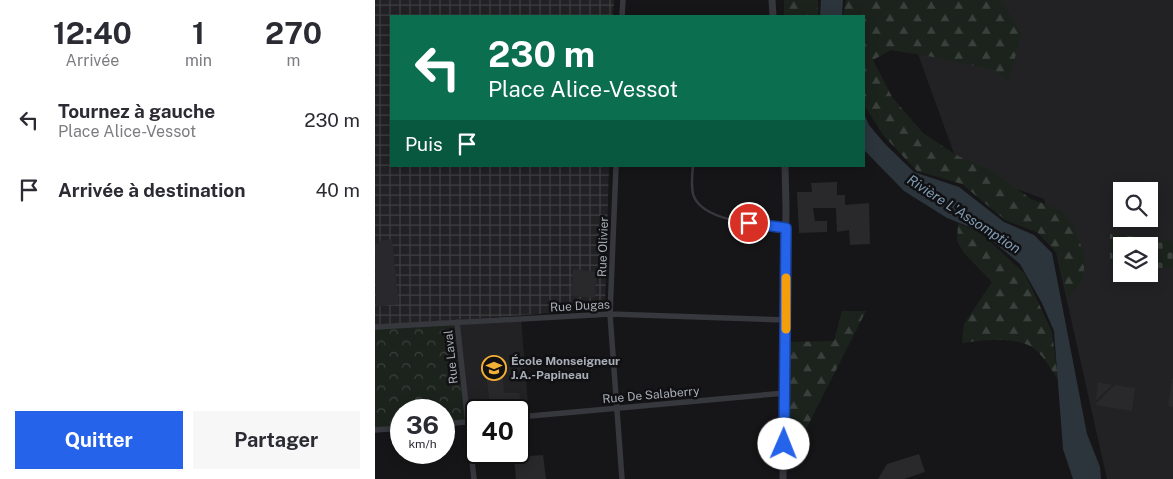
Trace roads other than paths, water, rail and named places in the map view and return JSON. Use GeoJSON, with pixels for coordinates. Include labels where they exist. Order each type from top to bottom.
{"type":"FeatureCollection","features":[{"type":"Feature","properties":{"kind":"street"},"geometry":{"type":"LineString","coordinates":[[622,15],[623,0]]}},
{"type":"Feature","properties":{"kind":"street"},"geometry":{"type":"LineString","coordinates":[[772,0],[773,15]]}},
{"type":"Feature","properties":{"kind":"street","name":"Rue Olivier"},"geometry":{"type":"LineString","coordinates":[[616,167],[610,314],[622,479]]}},
{"type":"Feature","properties":{"kind":"street"},"geometry":{"type":"LineString","coordinates":[[783,479],[786,320],[785,167]]}},
{"type":"Feature","properties":{"kind":"street","name":"Rue Dugas"},"geometry":{"type":"LineString","coordinates":[[375,327],[610,314],[786,320]]}},
{"type":"Feature","properties":{"kind":"street","name":"Rue Laval"},"geometry":{"type":"LineString","coordinates":[[457,322],[465,399]]}},
{"type":"Feature","properties":{"kind":"street","name":"Rue De Salaberry"},"geometry":{"type":"LineString","coordinates":[[530,416],[785,393]]}},
{"type":"Feature","properties":{"kind":"street"},"geometry":{"type":"LineString","coordinates":[[375,430],[390,429]]}},
{"type":"Feature","properties":{"kind":"street","name":"Rue Laval"},"geometry":{"type":"LineString","coordinates":[[472,464],[474,479]]}},
{"type":"Feature","properties":{"kind":"lane"},"geometry":{"type":"LineString","coordinates":[[693,167],[693,195],[699,204],[709,212],[735,220],[786,228]]}},
{"type":"Feature","properties":{"kind":"water"},"geometry":{"type":"Polygon","coordinates":[[[821,0],[843,0],[842,15],[820,15],[821,0]]]}},
{"type":"Feature","properties":{"kind":"water","name":"Rivière L'Assomption"},"geometry":{"type":"Polygon","coordinates":[[[865,116],[869,125],[885,144],[914,172],[959,187],[1004,222],[1034,235],[1052,253],[1087,434],[1100,467],[1101,479],[1073,479],[1063,449],[1054,331],[1042,303],[1020,264],[982,232],[947,218],[904,191],[865,151],[865,116]]]}},
{"type":"Feature","properties":{"kind":"place","name":"École Monseigneur J.A.-Papineau"},"geometry":{"type":"Point","coordinates":[494,368]}}]}
